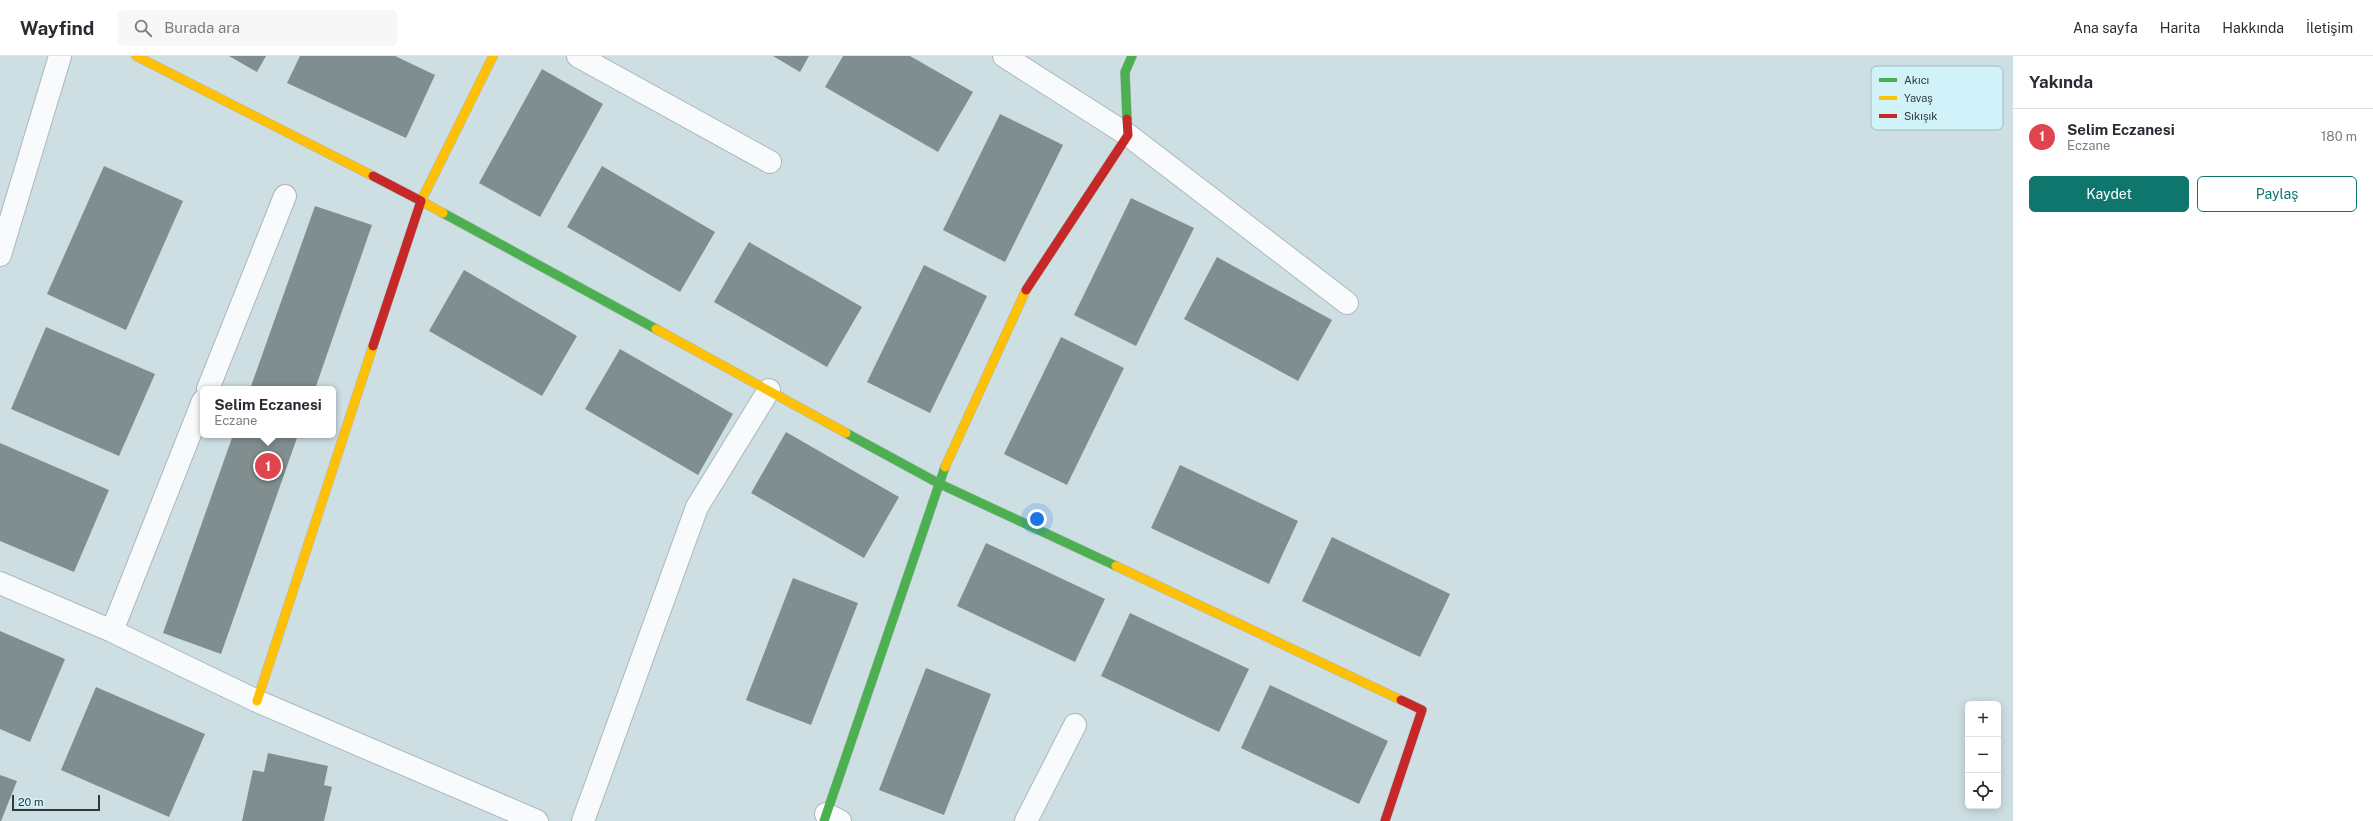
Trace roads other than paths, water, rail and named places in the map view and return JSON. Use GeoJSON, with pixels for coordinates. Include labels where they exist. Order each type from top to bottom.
{"type":"FeatureCollection","features":[{"type":"Feature","properties":{"kind":"street"},"geometry":{"type":"LineString","coordinates":[[0,255],[60,56]]}},
{"type":"Feature","properties":{"kind":"street"},"geometry":{"type":"LineString","coordinates":[[136,56],[422,201],[938,483],[1422,710],[1385,821]]}},
{"type":"Feature","properties":{"kind":"street"},"geometry":{"type":"LineString","coordinates":[[257,701],[422,201],[492,56]]}},
{"type":"Feature","properties":{"kind":"street"},"geometry":{"type":"LineString","coordinates":[[578,56],[770,162]]}},
{"type":"Feature","properties":{"kind":"street"},"geometry":{"type":"LineString","coordinates":[[1004,56],[1128,135],[1347,303]]}},
{"type":"Feature","properties":{"kind":"street"},"geometry":{"type":"LineString","coordinates":[[830,819],[938,483],[1024,293],[1128,135],[1125,72],[1132,56]]}},
{"type":"Feature","properties":{"kind":"street"},"geometry":{"type":"LineString","coordinates":[[209,386],[285,196]]}},
{"type":"Feature","properties":{"kind":"street"},"geometry":{"type":"LineString","coordinates":[[584,821],[697,507],[769,390]]}},
{"type":"Feature","properties":{"kind":"street"},"geometry":{"type":"LineString","coordinates":[[112,631],[200,409]]}},
{"type":"Feature","properties":{"kind":"street"},"geometry":{"type":"LineString","coordinates":[[0,583],[112,631],[257,701],[537,821]]}},
{"type":"Feature","properties":{"kind":"street"},"geometry":{"type":"LineString","coordinates":[[1026,821],[1075,725]]}},
{"type":"Feature","properties":{"kind":"place","name":"Selim Eczanesi"},"geometry":{"type":"Point","coordinates":[268,466]}}]}
